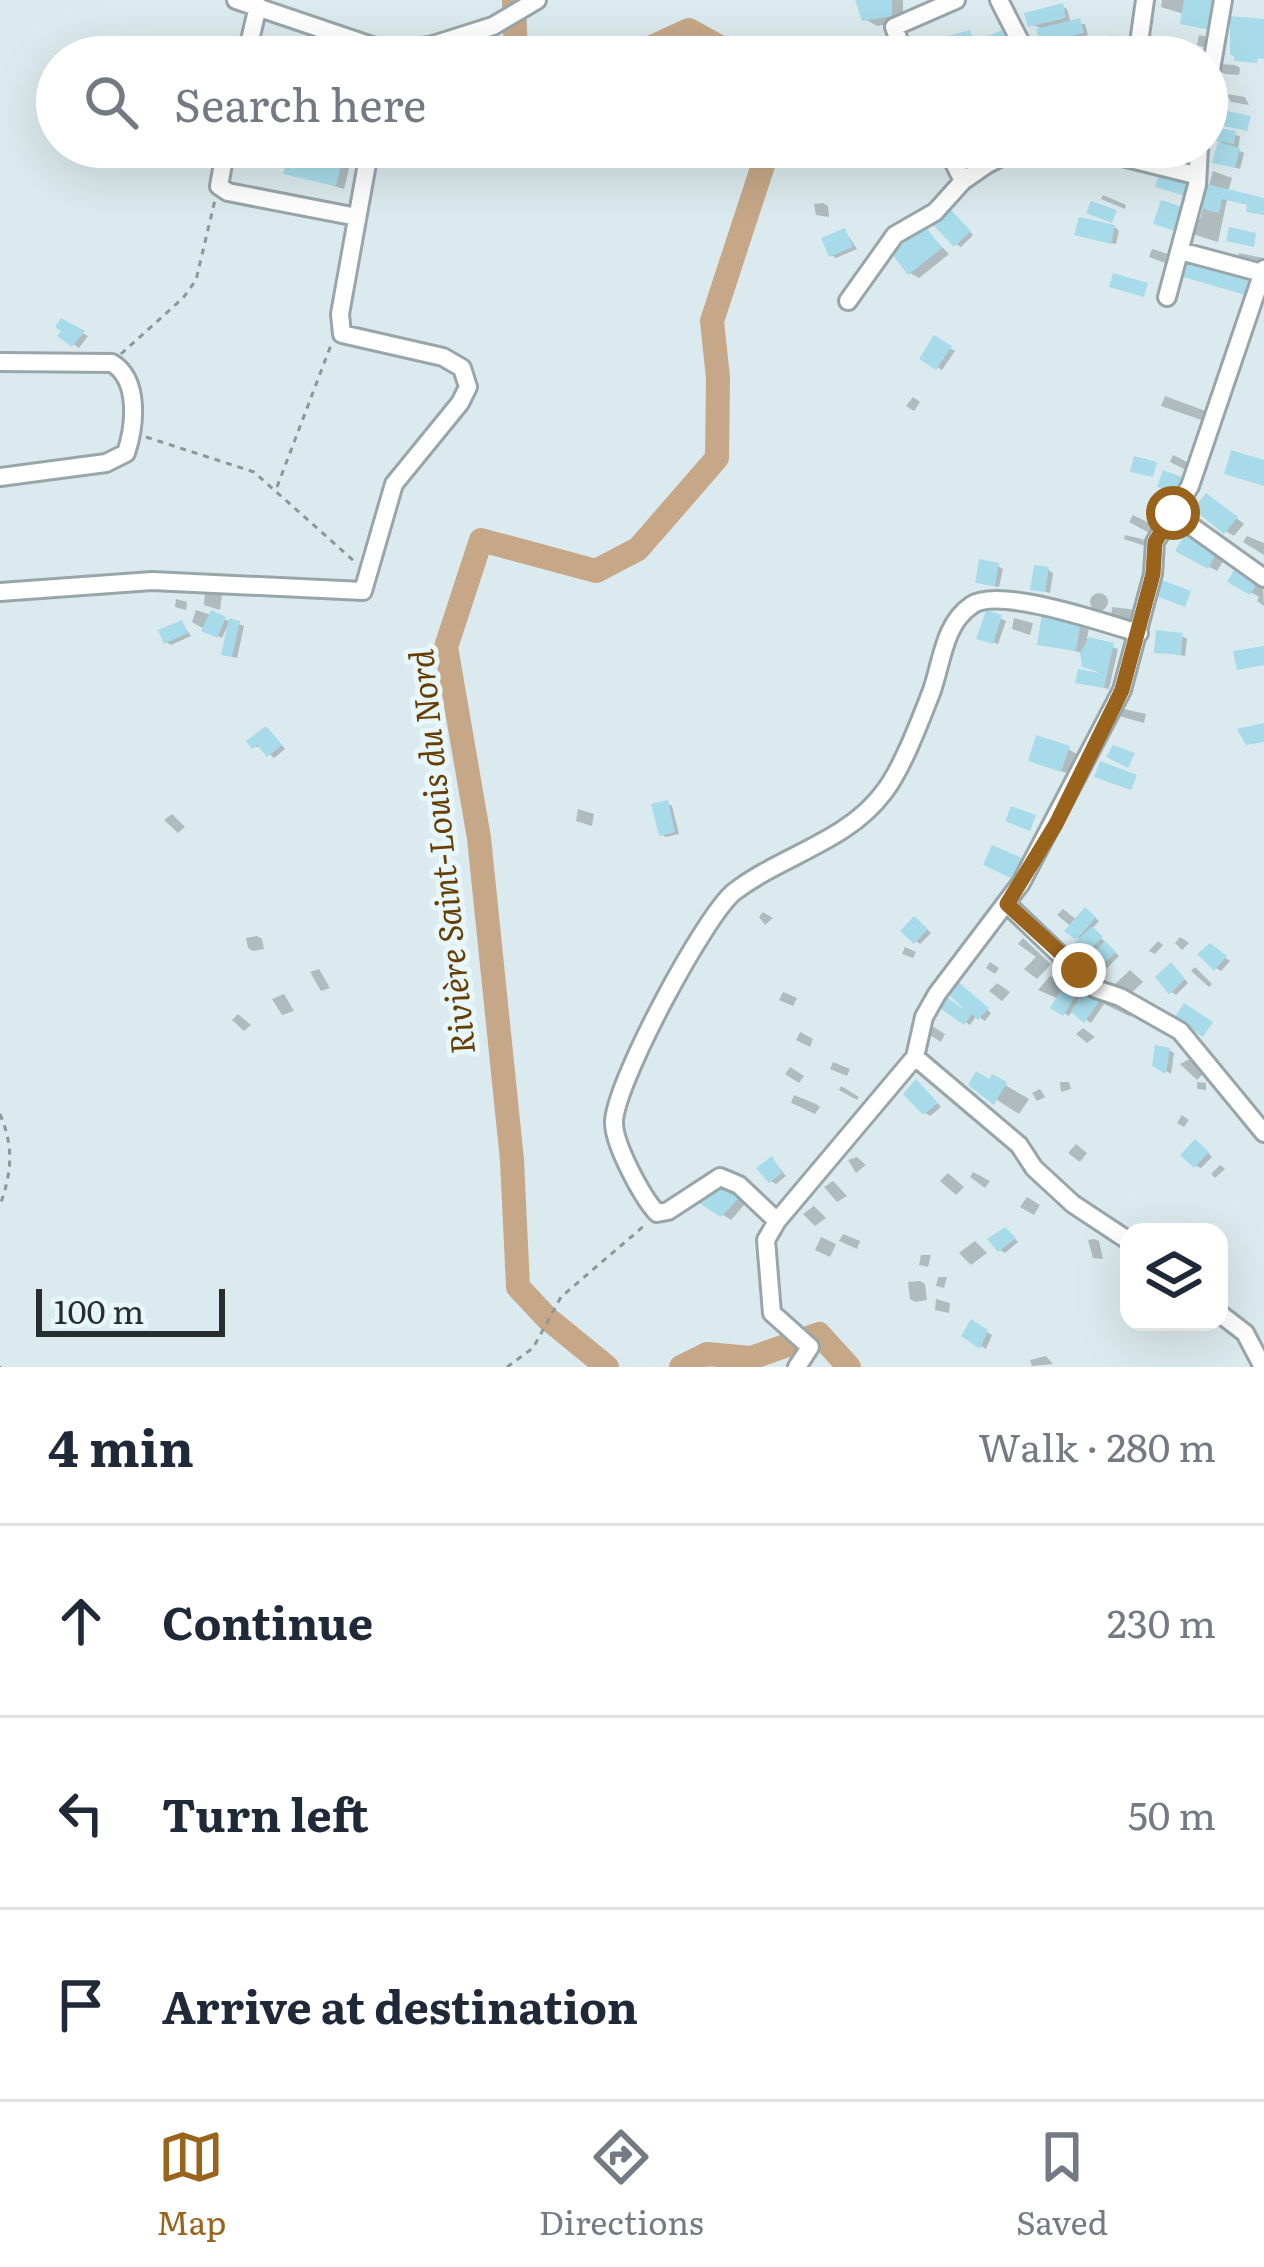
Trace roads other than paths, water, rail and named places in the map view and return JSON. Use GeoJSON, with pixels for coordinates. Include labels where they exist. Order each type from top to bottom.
{"type":"FeatureCollection","features":[{"type":"Feature","properties":{"kind":"street"},"geometry":{"type":"LineString","coordinates":[[236,0],[344,36]]}},
{"type":"Feature","properties":{"kind":"street"},"geometry":{"type":"LineString","coordinates":[[461,36],[493,26],[537,0]]}},
{"type":"Feature","properties":{"kind":"street"},"geometry":{"type":"LineString","coordinates":[[897,36],[894,27],[956,0]]}},
{"type":"Feature","properties":{"kind":"street"},"geometry":{"type":"LineString","coordinates":[[999,0],[1017,36]]}},
{"type":"Feature","properties":{"kind":"street"},"geometry":{"type":"LineString","coordinates":[[1139,36],[1145,0]]}},
{"type":"Feature","properties":{"kind":"street"},"geometry":{"type":"LineString","coordinates":[[1217,36],[1223,0]]}},
{"type":"Feature","properties":{"kind":"street"},"geometry":{"type":"LineString","coordinates":[[251,36],[258,6]]}},
{"type":"Feature","properties":{"kind":"street"},"geometry":{"type":"LineString","coordinates":[[222,168],[219,186],[228,192],[357,217]]}},
{"type":"Feature","properties":{"kind":"street"},"geometry":{"type":"LineString","coordinates":[[0,592],[152,581],[363,591],[394,484],[468,387],[462,368],[443,356],[342,334],[339,326],[366,168]]}},
{"type":"Feature","properties":{"kind":"street"},"geometry":{"type":"LineString","coordinates":[[956,168],[963,181]]}},
{"type":"Feature","properties":{"kind":"street"},"geometry":{"type":"LineString","coordinates":[[848,301],[895,235],[935,212],[963,181],[985,168]]}},
{"type":"Feature","properties":{"kind":"street"},"geometry":{"type":"LineString","coordinates":[[1173,168],[1191,174]]}},
{"type":"Feature","properties":{"kind":"street"},"geometry":{"type":"LineString","coordinates":[[1167,297],[1198,168]]}},
{"type":"Feature","properties":{"kind":"street"},"geometry":{"type":"LineString","coordinates":[[797,1367],[810,1347],[772,1313],[766,1240],[915,1057],[924,1017],[1007,904],[1056,824],[1122,690],[1139,633],[1155,542],[1190,486],[1263,271],[1180,251]]}},
{"type":"Feature","properties":{"kind":"street"},"geometry":{"type":"LineString","coordinates":[[0,362],[112,363],[129,381],[133,432],[126,453],[106,463],[0,476]]}},
{"type":"Feature","properties":{"kind":"street"},"geometry":{"type":"LineString","coordinates":[[1173,513],[1264,578]]}},
{"type":"Feature","properties":{"kind":"street"},"geometry":{"type":"LineString","coordinates":[[777,1221],[739,1185],[720,1177],[668,1211],[657,1213],[642,1193],[614,1125],[619,1097],[715,910],[735,891],[854,824],[886,790],[931,693],[946,638],[969,606],[996,598],[1139,633]]}},
{"type":"Feature","properties":{"kind":"street"},"geometry":{"type":"LineString","coordinates":[[1007,904],[1096,989],[1180,1030],[1264,1133]]}},
{"type":"Feature","properties":{"kind":"street"},"geometry":{"type":"LineString","coordinates":[[915,1057],[1019,1145],[1034,1168],[1073,1204],[1120,1235]]}},
{"type":"Feature","properties":{"kind":"street"},"geometry":{"type":"LineString","coordinates":[[1228,1320],[1245,1333],[1263,1367]]}},
{"type":"Feature","properties":{"kind":"waterway","name":"Rivière Saint-Louis du Nord"},"geometry":{"type":"LineString","coordinates":[[514,0],[515,36]]}},
{"type":"Feature","properties":{"kind":"waterway","name":"Rivière Saint-Louis du Nord"},"geometry":{"type":"LineString","coordinates":[[676,36],[689,30],[700,36]]}},
{"type":"Feature","properties":{"kind":"waterway","name":"Rivière Saint-Louis du Nord"},"geometry":{"type":"LineString","coordinates":[[607,1367],[547,1318],[518,1287],[512,1160],[479,838],[446,647],[481,540],[596,571],[638,549],[717,458],[718,378],[712,321],[762,168]]}},
{"type":"Feature","properties":{"kind":"waterway","name":"Rivière Saint-Louis du Nord"},"geometry":{"type":"LineString","coordinates":[[681,1367],[707,1354],[751,1358],[819,1334],[849,1367]]}}]}
